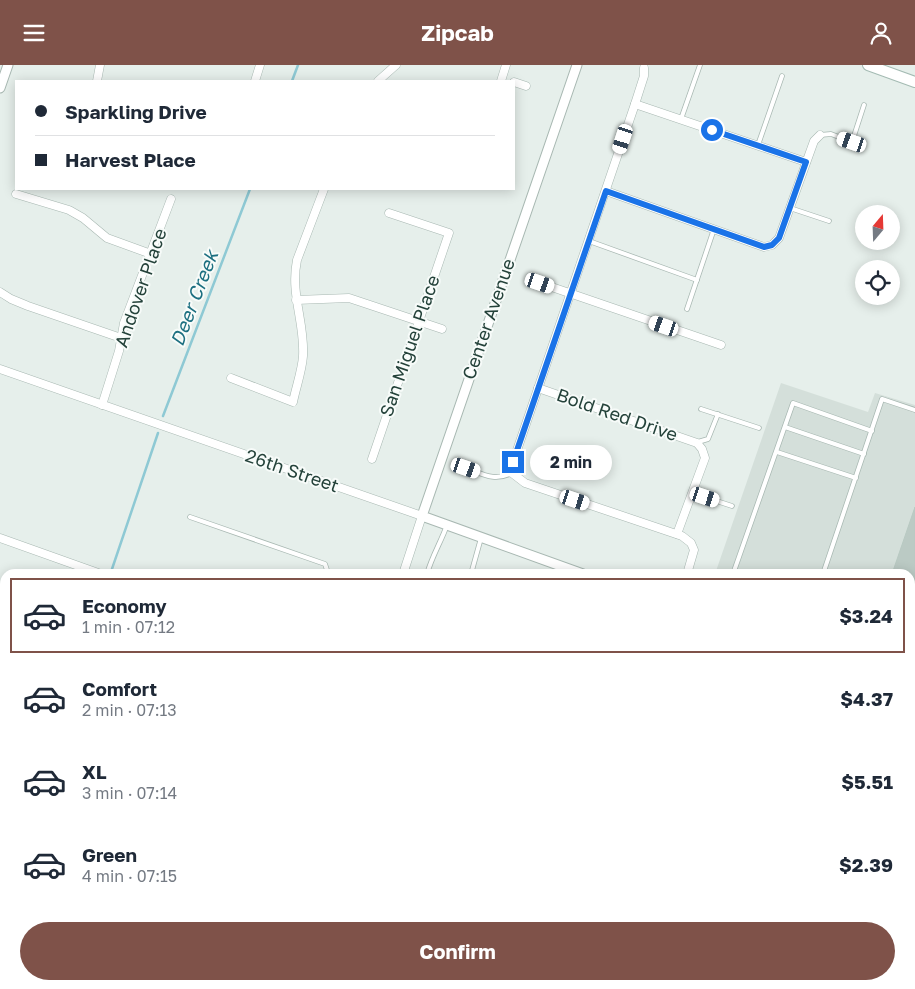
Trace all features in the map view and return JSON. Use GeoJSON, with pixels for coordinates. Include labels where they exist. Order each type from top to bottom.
{"type":"FeatureCollection","features":[{"type":"Feature","properties":{"kind":"main road"},"geometry":{"type":"LineString","coordinates":[[868,65],[915,81]]}},
{"type":"Feature","properties":{"kind":"street"},"geometry":{"type":"LineString","coordinates":[[0,87],[8,65]]}},
{"type":"Feature","properties":{"kind":"street"},"geometry":{"type":"LineString","coordinates":[[97,80],[100,65]]}},
{"type":"Feature","properties":{"kind":"street"},"geometry":{"type":"LineString","coordinates":[[255,80],[260,65]]}},
{"type":"Feature","properties":{"kind":"street"},"geometry":{"type":"LineString","coordinates":[[379,80],[396,65]]}},
{"type":"Feature","properties":{"kind":"street"},"geometry":{"type":"LineString","coordinates":[[501,79],[506,65]]}},
{"type":"Feature","properties":{"kind":"street","name":"Center Avenue"},"geometry":{"type":"LineString","coordinates":[[404,569],[577,65]]}},
{"type":"Feature","properties":{"kind":"street"},"geometry":{"type":"LineString","coordinates":[[642,66],[644,76],[513,462],[512,473],[525,483],[677,533],[688,540],[693,547],[694,553],[689,569]]}},
{"type":"Feature","properties":{"kind":"street"},"geometry":{"type":"LineString","coordinates":[[515,82],[526,86]]}},
{"type":"Feature","properties":{"kind":"street"},"geometry":{"type":"LineString","coordinates":[[635,104],[806,162]]}},
{"type":"Feature","properties":{"kind":"street"},"geometry":{"type":"LineString","coordinates":[[606,191],[764,247],[772,245],[779,238],[814,141],[820,135]]}},
{"type":"Feature","properties":{"kind":"street"},"geometry":{"type":"LineString","coordinates":[[231,378],[293,402],[303,357],[296,300],[295,272],[297,260],[324,190]]}},
{"type":"Feature","properties":{"kind":"street"},"geometry":{"type":"LineString","coordinates":[[16,194],[69,210],[106,238],[151,254]]}},
{"type":"Feature","properties":{"kind":"street","name":"Andover Place"},"geometry":{"type":"LineString","coordinates":[[102,405],[115,366],[124,323],[172,199]]}},
{"type":"Feature","properties":{"kind":"street","name":"San Miguel Place"},"geometry":{"type":"LineString","coordinates":[[372,459],[449,233],[389,213]]}},
{"type":"Feature","properties":{"kind":"street"},"geometry":{"type":"LineString","coordinates":[[540,283],[721,345]]}},
{"type":"Feature","properties":{"kind":"street"},"geometry":{"type":"LineString","coordinates":[[0,292],[28,307],[121,338]]}},
{"type":"Feature","properties":{"kind":"street"},"geometry":{"type":"LineString","coordinates":[[296,300],[349,298],[442,329]]}},
{"type":"Feature","properties":{"kind":"street","name":"26th Street"},"geometry":{"type":"LineString","coordinates":[[0,369],[569,569]]}},
{"type":"Feature","properties":{"kind":"street","name":"Bold Red Drive"},"geometry":{"type":"LineString","coordinates":[[538,388],[697,443]]}},
{"type":"Feature","properties":{"kind":"street"},"geometry":{"type":"LineString","coordinates":[[677,533],[705,458],[702,449],[697,443]]}},
{"type":"Feature","properties":{"kind":"street"},"geometry":{"type":"LineString","coordinates":[[0,538],[87,569]]}},
{"type":"Feature","properties":{"kind":"lane"},"geometry":{"type":"LineString","coordinates":[[681,119],[700,65]]}},
{"type":"Feature","properties":{"kind":"lane"},"geometry":{"type":"LineString","coordinates":[[758,146],[782,76]]}},
{"type":"Feature","properties":{"kind":"lane"},"geometry":{"type":"LineString","coordinates":[[820,135],[831,135],[852,142],[864,105]]}},
{"type":"Feature","properties":{"kind":"lane"},"geometry":{"type":"LineString","coordinates":[[790,208],[829,221]]}},
{"type":"Feature","properties":{"kind":"lane"},"geometry":{"type":"LineString","coordinates":[[687,309],[714,229]]}},
{"type":"Feature","properties":{"kind":"lane"},"geometry":{"type":"LineString","coordinates":[[589,241],[697,280]]}},
{"type":"Feature","properties":{"kind":"lane"},"geometry":{"type":"LineString","coordinates":[[825,569],[882,399],[915,410]]}},
{"type":"Feature","properties":{"kind":"lane"},"geometry":{"type":"LineString","coordinates":[[735,569],[793,403],[872,431]]}},
{"type":"Feature","properties":{"kind":"lane"},"geometry":{"type":"LineString","coordinates":[[701,409],[759,428]]}},
{"type":"Feature","properties":{"kind":"lane"},"geometry":{"type":"LineString","coordinates":[[697,443],[708,439],[718,415]]}},
{"type":"Feature","properties":{"kind":"lane"},"geometry":{"type":"LineString","coordinates":[[785,427],[864,454]]}},
{"type":"Feature","properties":{"kind":"lane"},"geometry":{"type":"LineString","coordinates":[[777,452],[856,478]]}},
{"type":"Feature","properties":{"kind":"lane"},"geometry":{"type":"LineString","coordinates":[[466,468],[495,478],[504,477],[512,473]]}},
{"type":"Feature","properties":{"kind":"lane"},"geometry":{"type":"LineString","coordinates":[[692,493],[732,506]]}},
{"type":"Feature","properties":{"kind":"lane"},"geometry":{"type":"LineString","coordinates":[[190,517],[325,564],[327,569]]}},
{"type":"Feature","properties":{"kind":"lane"},"geometry":{"type":"LineString","coordinates":[[429,569],[436,547],[441,542],[447,525]]}},
{"type":"Feature","properties":{"kind":"lane"},"geometry":{"type":"LineString","coordinates":[[472,569],[481,537]]}},
{"type":"Feature","properties":{"kind":"shaded area"},"geometry":{"type":"Polygon","coordinates":[[[781,383],[868,412],[875,393],[915,405],[915,569],[717,569],[781,383]]]}},
{"type":"Feature","properties":{"kind":"building"},"geometry":{"type":"Polygon","coordinates":[[[915,507],[915,569],[894,569],[915,507]]]}},
{"type":"Feature","properties":{"kind":"waterway","name":"Deer Creek"},"geometry":{"type":"LineString","coordinates":[[292,80],[298,65]]}},
{"type":"Feature","properties":{"kind":"waterway","name":"Deer Creek"},"geometry":{"type":"LineString","coordinates":[[163,416],[250,190]]}},
{"type":"Feature","properties":{"kind":"waterway","name":"Deer Creek"},"geometry":{"type":"LineString","coordinates":[[112,569],[158,433]]}},
{"type":"Feature","properties":{"kind":"route"},"geometry":{"type":"LineString","coordinates":[[513,462],[606,191],[764,247],[772,245],[779,238],[806,162],[712,130]]}}]}
